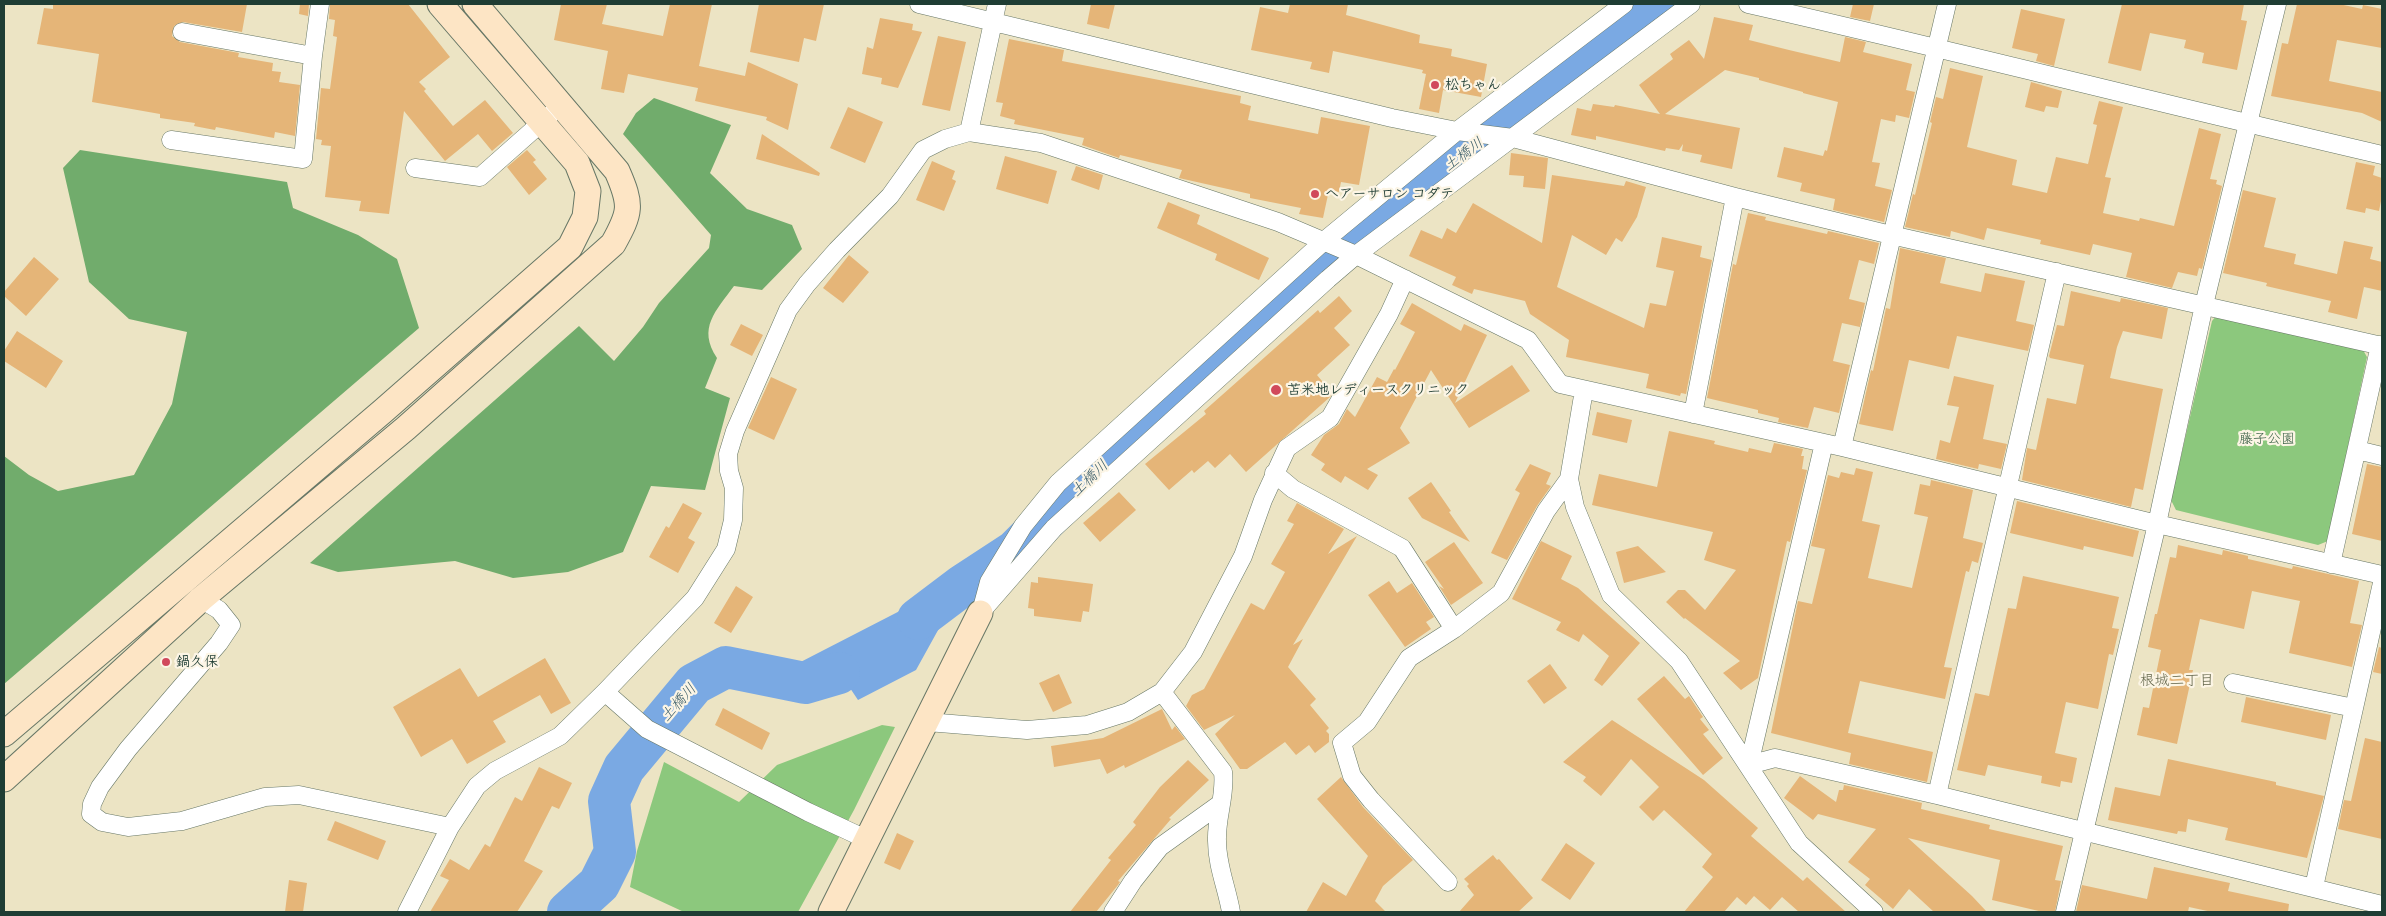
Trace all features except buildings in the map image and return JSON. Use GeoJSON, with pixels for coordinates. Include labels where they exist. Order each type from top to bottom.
{"type":"FeatureCollection","features":[{"type":"Feature","properties":{"kind":"street"},"geometry":{"type":"LineString","coordinates":[[170,140],[303,159],[320,4]]}},
{"type":"Feature","properties":{"kind":"street"},"geometry":{"type":"LineString","coordinates":[[4,734],[383,411],[570,247],[585,217],[588,191],[577,163],[541,124],[440,4]]}},
{"type":"Feature","properties":{"kind":"street"},"geometry":{"type":"LineString","coordinates":[[4,779],[202,599],[406,428],[613,244],[627,219],[627,194],[617,171],[475,4]]}},
{"type":"Feature","properties":{"kind":"street"},"geometry":{"type":"LineString","coordinates":[[919,4],[1373,114],[1457,131],[1513,138],[1735,197],[1891,235],[2204,304],[2381,346],[2332,564]]}},
{"type":"Feature","properties":{"kind":"street"},"geometry":{"type":"LineString","coordinates":[[968,132],[997,4]]}},
{"type":"Feature","properties":{"kind":"street"},"geometry":{"type":"LineString","coordinates":[[831,912],[980,613],[989,582],[1023,526],[1058,483],[1324,241],[1457,131],[1624,4]]}},
{"type":"Feature","properties":{"kind":"street"},"geometry":{"type":"LineString","coordinates":[[980,613],[1054,528],[1356,255],[1691,4]]}},
{"type":"Feature","properties":{"kind":"street"},"geometry":{"type":"LineString","coordinates":[[1748,4],[1937,47],[2247,124],[2382,155]]}},
{"type":"Feature","properties":{"kind":"street"},"geometry":{"type":"LineString","coordinates":[[1842,447],[1947,4]]}},
{"type":"Feature","properties":{"kind":"street"},"geometry":{"type":"LineString","coordinates":[[2065,912],[2158,524],[2204,304],[2277,4]]}},
{"type":"Feature","properties":{"kind":"street"},"geometry":{"type":"LineString","coordinates":[[182,32],[313,56]]}},
{"type":"Feature","properties":{"kind":"street"},"geometry":{"type":"LineString","coordinates":[[415,168],[480,177],[561,105]]}},
{"type":"Feature","properties":{"kind":"street"},"geometry":{"type":"LineString","coordinates":[[407,912],[450,827],[476,786],[495,771],[560,736],[695,598],[726,549],[733,520],[734,488],[729,471],[728,454],[735,430],[788,310],[807,284],[837,250],[890,196],[923,150],[945,139],[968,132],[1041,144],[1259,216],[1324,241],[1528,340],[1560,384],[1842,447],[2158,524],[2382,575]]}},
{"type":"Feature","properties":{"kind":"street"},"geometry":{"type":"LineString","coordinates":[[1693,414],[1735,197]]}},
{"type":"Feature","properties":{"kind":"street"},"geometry":{"type":"LineString","coordinates":[[1937,795],[2057,272]]}},
{"type":"Feature","properties":{"kind":"street"},"geometry":{"type":"LineString","coordinates":[[927,722],[1027,730],[1087,726],[1128,712],[1162,692],[1193,652],[1243,556],[1274,473],[1287,448],[1330,418],[1376,338],[1405,279]]}},
{"type":"Feature","properties":{"kind":"street"},"geometry":{"type":"LineString","coordinates":[[1584,390],[1569,479],[1575,507],[1611,595],[1679,661],[1799,843],[1874,912]]}},
{"type":"Feature","properties":{"kind":"street"},"geometry":{"type":"LineString","coordinates":[[1749,765],[1824,443]]}},
{"type":"Feature","properties":{"kind":"street"},"geometry":{"type":"LineString","coordinates":[[2357,450],[2382,456]]}},
{"type":"Feature","properties":{"kind":"street"},"geometry":{"type":"LineString","coordinates":[[1274,473],[1293,489],[1402,548],[1454,629]]}},
{"type":"Feature","properties":{"kind":"street"},"geometry":{"type":"LineString","coordinates":[[1448,882],[1371,800],[1352,776],[1342,743],[1367,722],[1409,658],[1454,629],[1501,593],[1546,511],[1569,479]]}},
{"type":"Feature","properties":{"kind":"street"},"geometry":{"type":"LineString","coordinates":[[2314,887],[2382,583]]}},
{"type":"Feature","properties":{"kind":"street"},"geometry":{"type":"LineString","coordinates":[[202,599],[219,610],[230,625],[219,643],[128,749],[100,787],[92,804],[91,814],[102,822],[128,827],[182,821],[265,797],[299,795],[450,827]]}},
{"type":"Feature","properties":{"kind":"street"},"geometry":{"type":"LineString","coordinates":[[2233,683],[2354,708]]}},
{"type":"Feature","properties":{"kind":"street"},"geometry":{"type":"LineString","coordinates":[[605,692],[647,729],[868,840]]}},
{"type":"Feature","properties":{"kind":"street"},"geometry":{"type":"LineString","coordinates":[[1162,692],[1223,772],[1225,784],[1220,804],[1217,840],[1221,875],[1231,912]]}},
{"type":"Feature","properties":{"kind":"street"},"geometry":{"type":"LineString","coordinates":[[1749,765],[1775,758],[1937,795],[2382,905]]}},
{"type":"Feature","properties":{"kind":"street"},"geometry":{"type":"LineString","coordinates":[[1113,912],[1133,881],[1160,847],[1220,804]]}},
{"type":"Feature","properties":{"kind":"green space"},"geometry":{"type":"Polygon","coordinates":[[[654,98],[731,125],[710,173],[747,209],[792,225],[802,249],[762,290],[734,286],[711,320],[709,338],[717,358],[705,388],[730,398],[705,490],[651,486],[623,552],[568,572],[513,578],[455,561],[338,572],[310,563],[579,326],[614,361],[643,327],[659,303],[709,248],[711,235],[623,134],[636,113],[654,98]]]}},
{"type":"Feature","properties":{"kind":"green space"},"geometry":{"type":"Polygon","coordinates":[[[80,150],[287,182],[293,208],[358,235],[397,259],[419,328],[4,684],[4,456],[29,475],[58,491],[134,475],[172,404],[187,332],[129,319],[89,282],[63,168],[80,150]]]}},
{"type":"Feature","properties":{"kind":"green space","name":"藤子公園"},"geometry":{"type":"Polygon","coordinates":[[[2217,315],[2363,350],[2367,357],[2328,541],[2318,545],[2176,510],[2171,500],[2212,321],[2217,315]]]}},
{"type":"Feature","properties":{"kind":"green space"},"geometry":{"type":"Polygon","coordinates":[[[882,725],[895,727],[854,810],[798,912],[684,912],[630,887],[637,851],[664,762],[739,802],[777,765],[882,725]]]}},
{"type":"Feature","properties":{"kind":"water"},"geometry":{"type":"Polygon","coordinates":[[[958,581],[963,585],[916,670],[858,700],[844,679],[805,694],[788,685],[784,678],[787,669],[958,581]]]}},
{"type":"Feature","properties":{"kind":"waterway","name":"土橋川"},"geometry":{"type":"LineString","coordinates":[[918,619],[963,585],[1015,551],[1115,451],[1301,279],[1664,4]]}},
{"type":"Feature","properties":{"kind":"waterway","name":"土橋川"},"geometry":{"type":"LineString","coordinates":[[568,912],[599,884],[615,852],[609,801],[624,768],[694,684],[726,667],[805,683],[839,673]]}},
{"type":"Feature","properties":{"kind":"place","name":"松ちゃん"},"geometry":{"type":"Point","coordinates":[1435,85]}},
{"type":"Feature","properties":{"kind":"place","name":"ヘアーサロン コダテ"},"geometry":{"type":"Point","coordinates":[1315,194]}},
{"type":"Feature","properties":{"kind":"place","name":"苫米地レディースクリニック"},"geometry":{"type":"Point","coordinates":[1276,390]}},
{"type":"Feature","properties":{"kind":"place","name":"鍋久保"},"geometry":{"type":"Point","coordinates":[166,662]}},
{"type":"Feature","properties":{"kind":"district","name":"根城二丁目"},"geometry":{"type":"Point","coordinates":[2177,681]}}]}
